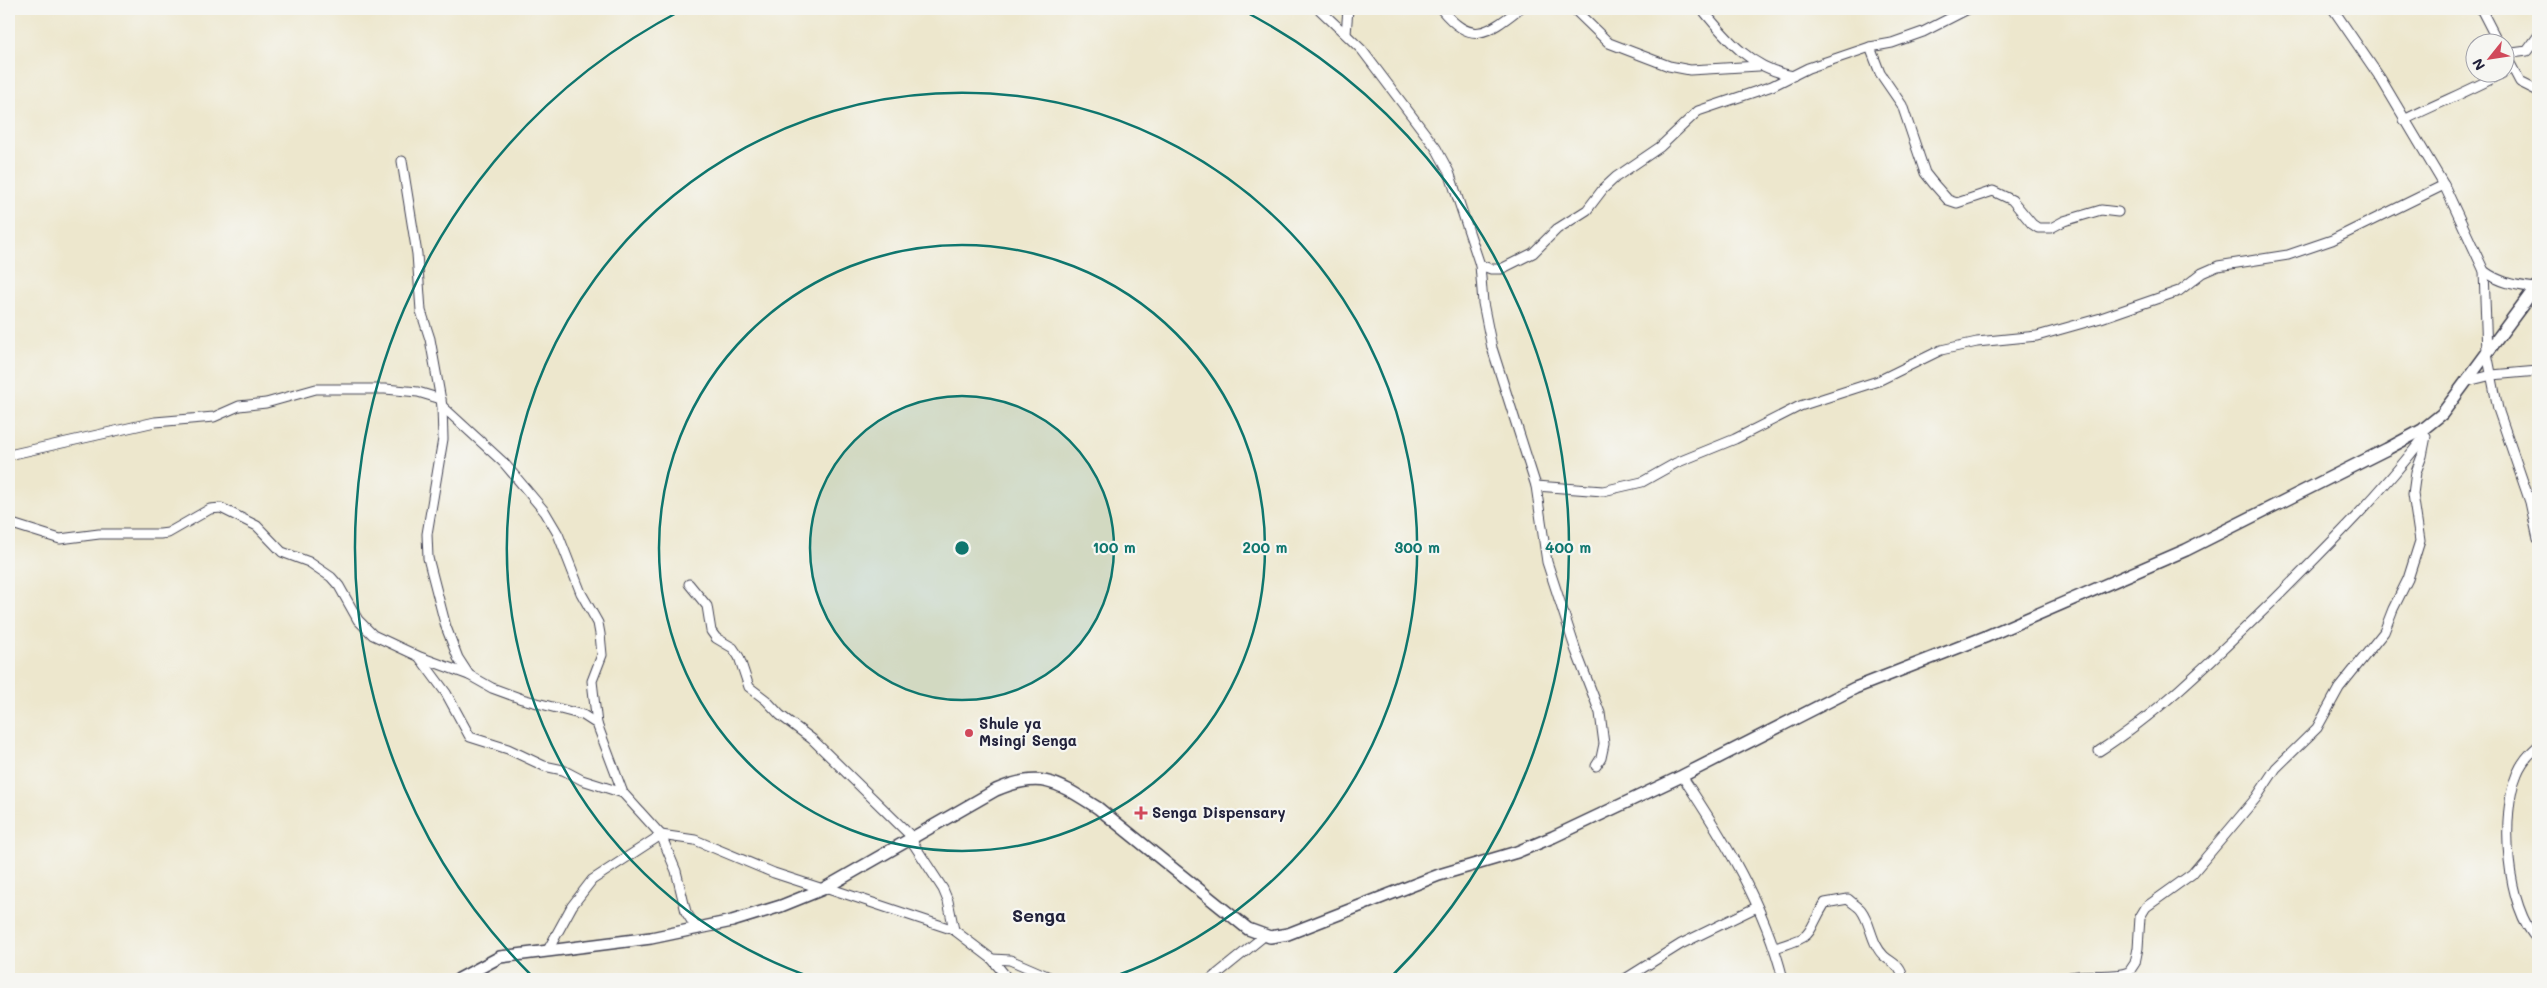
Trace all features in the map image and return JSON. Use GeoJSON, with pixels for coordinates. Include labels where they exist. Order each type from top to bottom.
{"type":"FeatureCollection","features":[{"type":"Feature","properties":{"kind":"street"},"geometry":{"type":"LineString","coordinates":[[1319,9],[1346,34],[1383,77],[1436,148],[1449,172],[1480,265],[1483,302],[1492,348],[1536,486],[1548,562],[1576,651],[1600,713],[1604,744],[1596,766]]}},
{"type":"Feature","properties":{"kind":"street"},"geometry":{"type":"LineString","coordinates":[[1441,9],[1461,30],[1473,34],[1487,29],[1519,9]]}},
{"type":"Feature","properties":{"kind":"street"},"geometry":{"type":"LineString","coordinates":[[1574,9],[1609,43],[1668,66],[1690,70],[1759,66],[1793,76]]}},
{"type":"Feature","properties":{"kind":"street"},"geometry":{"type":"LineString","coordinates":[[1702,9],[1737,47],[1759,66]]}},
{"type":"Feature","properties":{"kind":"street"},"geometry":{"type":"LineString","coordinates":[[1480,265],[1491,269],[1501,269],[1533,253],[1557,229],[1587,210],[1603,189],[1616,177],[1660,147],[1698,111],[1766,88],[1808,68],[1870,47],[1892,43],[1923,32],[1968,9]]}},
{"type":"Feature","properties":{"kind":"street"},"geometry":{"type":"LineString","coordinates":[[2333,9],[2363,51],[2444,185],[2484,271],[2487,353],[2498,408],[2530,502],[2538,539]]}},
{"type":"Feature","properties":{"kind":"street"},"geometry":{"type":"LineString","coordinates":[[2481,9],[2493,32]]}},
{"type":"Feature","properties":{"kind":"street"},"geometry":{"type":"LineString","coordinates":[[1346,11],[1346,34]]}},
{"type":"Feature","properties":{"kind":"street"},"geometry":{"type":"LineString","coordinates":[[2514,52],[2527,51],[2538,36]]}},
{"type":"Feature","properties":{"kind":"street"},"geometry":{"type":"LineString","coordinates":[[1870,47],[1880,73],[1902,105],[1925,173],[1948,200],[1958,203],[1993,191],[2012,200],[2032,224],[2038,228],[2051,228],[2064,221],[2101,210],[2118,212]]}},
{"type":"Feature","properties":{"kind":"street"},"geometry":{"type":"LineString","coordinates":[[2514,72],[2520,82],[2538,91]]}},
{"type":"Feature","properties":{"kind":"street"},"geometry":{"type":"LineString","coordinates":[[2404,120],[2437,103],[2464,94],[2486,82]]}},
{"type":"Feature","properties":{"kind":"street"},"geometry":{"type":"LineString","coordinates":[[402,161],[417,254],[421,311],[430,339],[441,402],[443,439],[427,534],[428,558],[446,628],[458,658],[469,676]]}},
{"type":"Feature","properties":{"kind":"street"},"geometry":{"type":"LineString","coordinates":[[1536,486],[1603,492],[1642,482],[1676,463],[1735,439],[1800,406],[1878,380],[1941,350],[1977,342],[2037,336],[2101,318],[2179,292],[2202,273],[2218,266],[2288,255],[2332,240],[2444,185]]}},
{"type":"Feature","properties":{"kind":"street"},"geometry":{"type":"LineString","coordinates":[[2484,271],[2496,280],[2510,285],[2536,287]]}},
{"type":"Feature","properties":{"kind":"street"},"geometry":{"type":"LineString","coordinates":[[460,979],[500,957],[612,944],[697,929],[781,906],[824,888],[1006,786],[1038,779],[1051,782],[1073,792],[1098,808],[1248,929],[1264,936],[1288,934],[1439,875],[1517,852],[1553,838],[1682,776],[1855,688],[2040,614],[2186,550],[2387,449],[2422,430],[2442,414],[2536,287]]}},
{"type":"Feature","properties":{"kind":"street"},"geometry":{"type":"LineString","coordinates":[[2468,381],[2492,375],[2538,371]]}},
{"type":"Feature","properties":{"kind":"street"},"geometry":{"type":"LineString","coordinates":[[9,455],[155,422],[214,417],[239,406],[266,402],[316,389],[418,392],[441,402],[504,463],[545,512],[558,534],[581,593],[598,623],[602,656],[592,681],[597,724],[624,793],[661,835],[676,871],[686,912],[697,929]]}},
{"type":"Feature","properties":{"kind":"street"},"geometry":{"type":"LineString","coordinates":[[2099,751],[2131,729],[2227,645],[2344,530],[2383,488],[2426,436],[2433,422]]}},
{"type":"Feature","properties":{"kind":"street"},"geometry":{"type":"LineString","coordinates":[[2063,979],[2089,975],[2102,977],[2129,975],[2135,963],[2138,948],[2140,917],[2146,907],[2192,874],[2256,798],[2276,768],[2318,728],[2339,688],[2384,632],[2392,609],[2408,579],[2420,541],[2412,494],[2426,436]]}},
{"type":"Feature","properties":{"kind":"street"},"geometry":{"type":"LineString","coordinates":[[9,523],[60,539],[99,534],[160,534],[168,533],[210,510],[221,508],[257,526],[282,552],[319,567],[340,586],[363,627],[373,635],[420,657],[522,699],[583,715],[597,724]]}},
{"type":"Feature","properties":{"kind":"street"},"geometry":{"type":"LineString","coordinates":[[689,584],[706,606],[711,631],[716,638],[733,648],[739,657],[749,687],[766,700],[780,715],[812,739],[912,840],[943,889],[948,901],[954,930]]}},
{"type":"Feature","properties":{"kind":"street"},"geometry":{"type":"LineString","coordinates":[[420,657],[446,693],[470,737],[508,749],[544,766],[563,770],[582,780],[624,793]]}},
{"type":"Feature","properties":{"kind":"street"},"geometry":{"type":"LineString","coordinates":[[2538,746],[2517,773],[2508,810],[2514,888],[2522,919],[2538,940]]}},
{"type":"Feature","properties":{"kind":"street"},"geometry":{"type":"LineString","coordinates":[[1682,776],[1714,828],[1766,921],[1784,979]]}},
{"type":"Feature","properties":{"kind":"street"},"geometry":{"type":"LineString","coordinates":[[548,950],[572,906],[592,880],[661,835],[695,840],[774,873],[954,930],[992,959],[1008,979]]}},
{"type":"Feature","properties":{"kind":"street"},"geometry":{"type":"LineString","coordinates":[[1775,948],[1804,939],[1813,929],[1816,917],[1825,903],[1848,900],[1861,910],[1877,947],[1884,956],[1896,964],[1902,972],[1903,979]]}},
{"type":"Feature","properties":{"kind":"street"},"geometry":{"type":"LineString","coordinates":[[1625,979],[1681,944],[1757,907]]}},
{"type":"Feature","properties":{"kind":"street"},"geometry":{"type":"LineString","coordinates":[[1211,979],[1264,936]]}},
{"type":"Feature","properties":{"kind":"street"},"geometry":{"type":"LineString","coordinates":[[992,959],[1010,960],[1054,979]]}},
{"type":"Feature","properties":{"kind":"place","name":"Shule ya Msingi Senga"},"geometry":{"type":"Point","coordinates":[969,733]}},
{"type":"Feature","properties":{"kind":"place","name":"Senga Dispensary"},"geometry":{"type":"Point","coordinates":[1141,813]}},
{"type":"Feature","properties":{"kind":"district","name":"Senga"},"geometry":{"type":"Point","coordinates":[1039,916]}}]}
